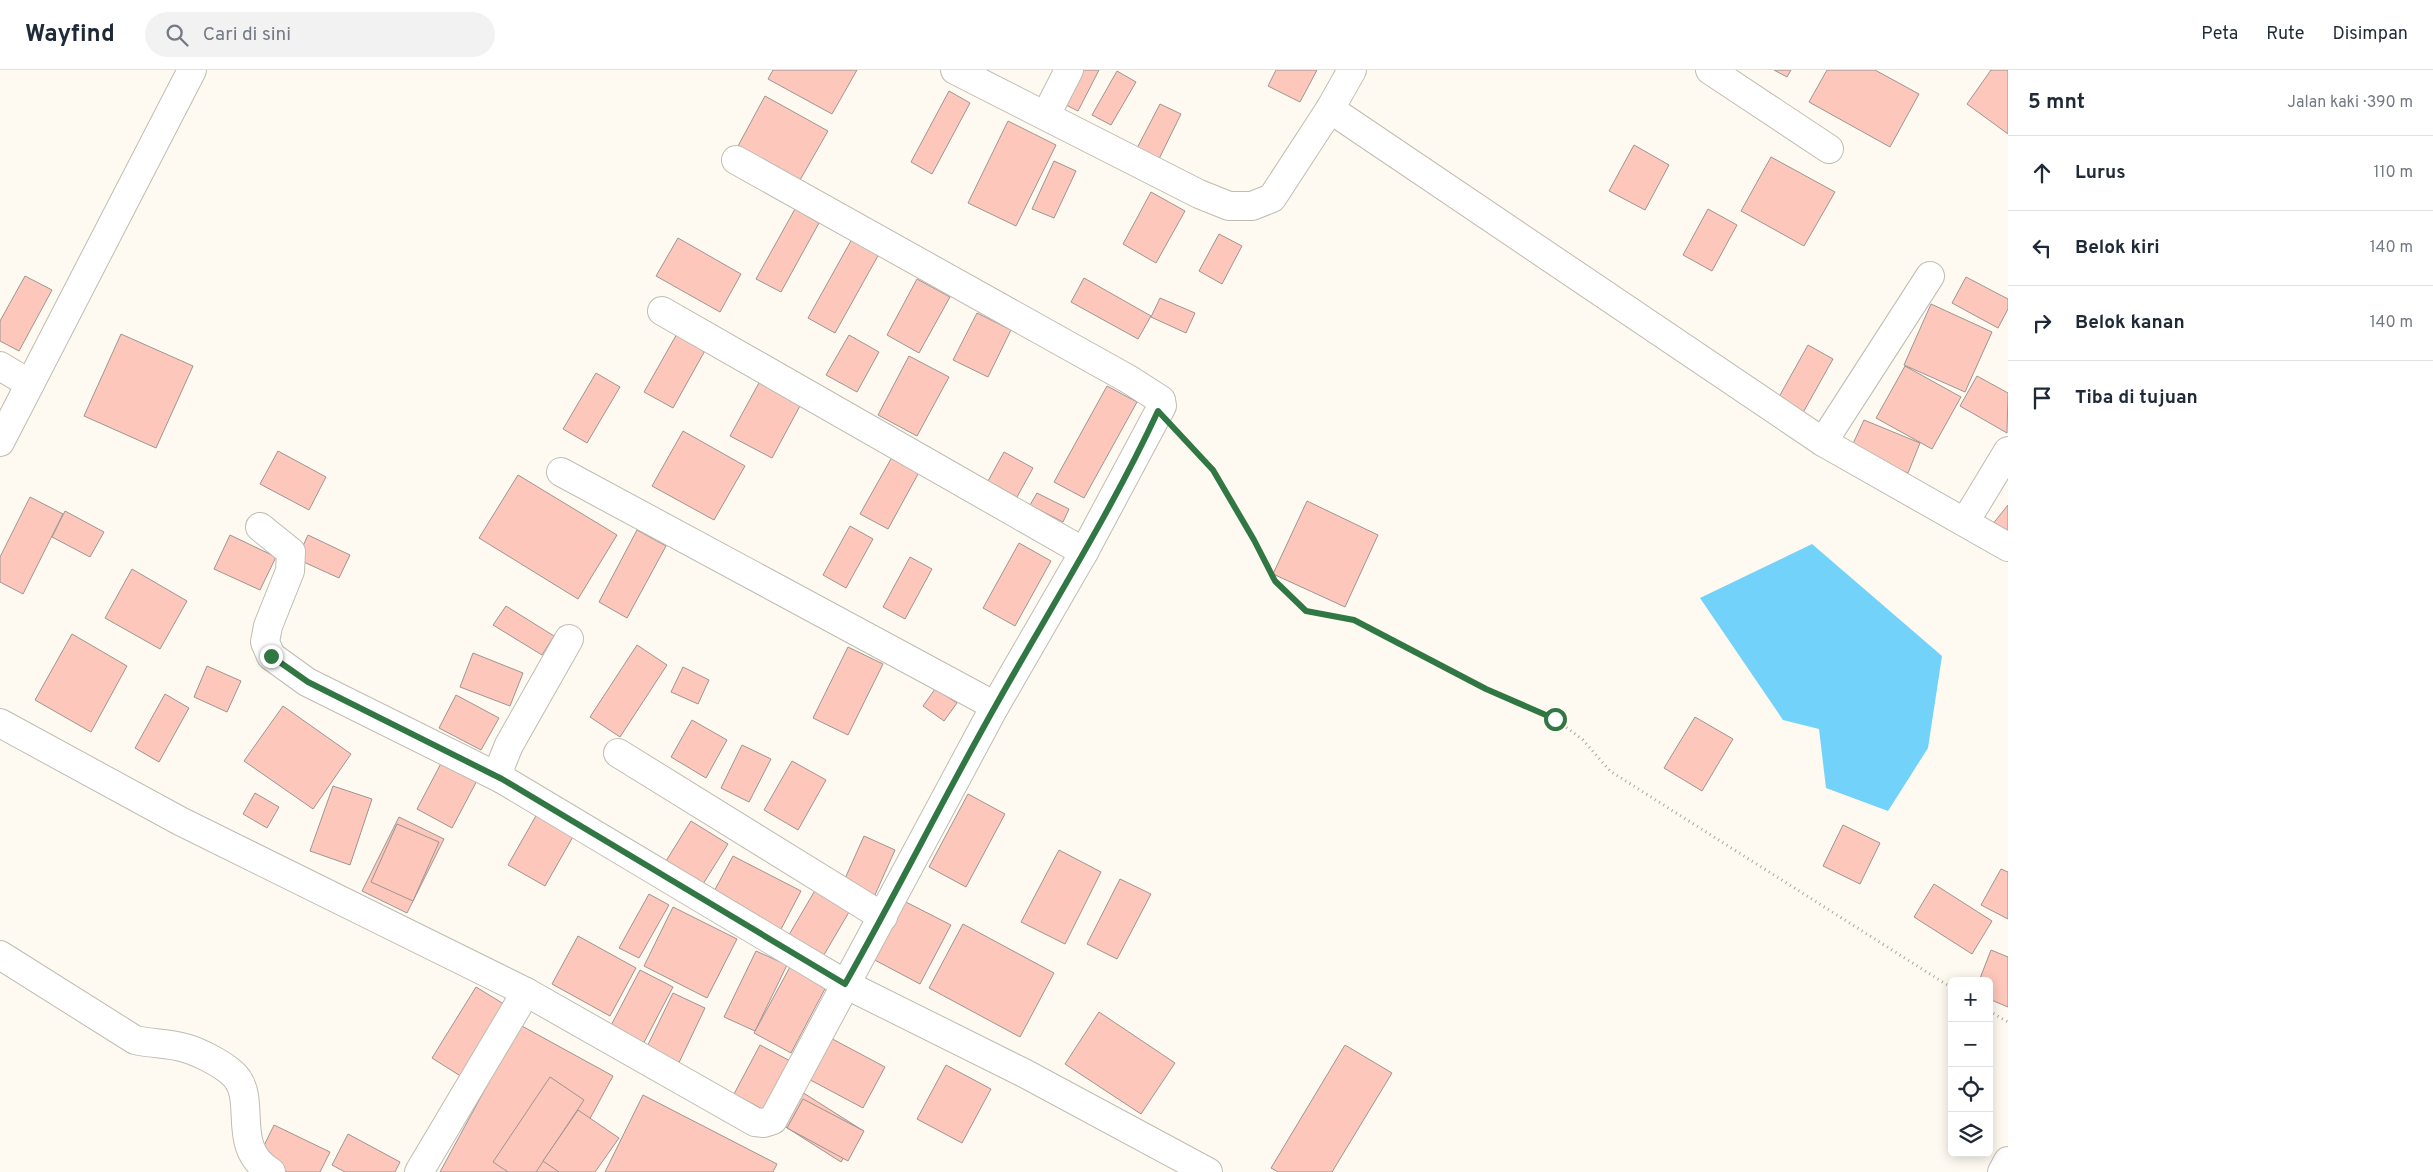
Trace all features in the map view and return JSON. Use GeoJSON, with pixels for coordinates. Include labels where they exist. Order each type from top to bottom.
{"type":"FeatureCollection","features":[{"type":"Feature","properties":{"kind":"street"},"geometry":{"type":"LineString","coordinates":[[0,442],[192,70]]}},
{"type":"Feature","properties":{"kind":"street"},"geometry":{"type":"LineString","coordinates":[[955,70],[1199,194],[1229,206],[1252,206],[1272,198],[1330,109],[1352,70]]}},
{"type":"Feature","properties":{"kind":"street"},"geometry":{"type":"LineString","coordinates":[[1046,115],[1069,70]]}},
{"type":"Feature","properties":{"kind":"street"},"geometry":{"type":"LineString","coordinates":[[1710,70],[1829,149]]}},
{"type":"Feature","properties":{"kind":"street"},"geometry":{"type":"LineString","coordinates":[[1330,109],[1823,442],[2008,547]]}},
{"type":"Feature","properties":{"kind":"street"},"geometry":{"type":"LineString","coordinates":[[0,723],[180,821],[526,992],[755,1122],[764,1123],[773,1120],[996,706],[1084,552],[1162,406],[1161,400],[1130,380],[736,160]]}},
{"type":"Feature","properties":{"kind":"street"},"geometry":{"type":"LineString","coordinates":[[1823,442],[1930,276]]}},
{"type":"Feature","properties":{"kind":"street"},"geometry":{"type":"LineString","coordinates":[[662,312],[1084,552]]}},
{"type":"Feature","properties":{"kind":"street"},"geometry":{"type":"LineString","coordinates":[[0,366],[30,384]]}},
{"type":"Feature","properties":{"kind":"street"},"geometry":{"type":"LineString","coordinates":[[1965,522],[2008,450]]}},
{"type":"Feature","properties":{"kind":"street"},"geometry":{"type":"LineString","coordinates":[[561,472],[996,706]]}},
{"type":"Feature","properties":{"kind":"street"},"geometry":{"type":"LineString","coordinates":[[260,527],[291,552],[290,571],[268,626],[265,642],[271,656],[308,682],[502,779],[845,984],[1024,1073],[1208,1172]]}},
{"type":"Feature","properties":{"kind":"street"},"geometry":{"type":"LineString","coordinates":[[502,779],[500,768],[509,745],[569,639]]}},
{"type":"Feature","properties":{"kind":"street"},"geometry":{"type":"LineString","coordinates":[[618,753],[884,917]]}},
{"type":"Feature","properties":{"kind":"street"},"geometry":{"type":"LineString","coordinates":[[0,955],[135,1040],[153,1045],[185,1048],[234,1074],[244,1093],[247,1144],[259,1165],[271,1172]]}},
{"type":"Feature","properties":{"kind":"street"},"geometry":{"type":"LineString","coordinates":[[418,1172],[526,992]]}},
{"type":"Feature","properties":{"kind":"street"},"geometry":{"type":"LineString","coordinates":[[2002,1172],[2008,1161]]}},
{"type":"Feature","properties":{"kind":"path"},"geometry":{"type":"LineString","coordinates":[[1158,411],[1213,470],[1254,540],[1275,581],[1306,611],[1354,620],[1486,689],[1555,719],[1583,740],[1610,771],[1948,985]]}},
{"type":"Feature","properties":{"kind":"path"},"geometry":{"type":"LineString","coordinates":[[1993,1013],[2008,1022]]}},
{"type":"Feature","properties":{"kind":"water"},"geometry":{"type":"Polygon","coordinates":[[[1812,544],[1942,656],[1928,748],[1888,811],[1826,788],[1819,729],[1783,720],[1700,598],[1812,544]]]}},
{"type":"Feature","properties":{"kind":"building"},"geometry":{"type":"Polygon","coordinates":[[[773,70],[857,70],[832,114],[768,79],[773,70]]]}},
{"type":"Feature","properties":{"kind":"building"},"geometry":{"type":"Polygon","coordinates":[[[1081,70],[1099,70],[1078,111],[1064,104],[1081,70]]]}},
{"type":"Feature","properties":{"kind":"building"},"geometry":{"type":"Polygon","coordinates":[[[1276,70],[1317,70],[1300,102],[1268,86],[1276,70]]]}},
{"type":"Feature","properties":{"kind":"building"},"geometry":{"type":"Polygon","coordinates":[[[1774,70],[1791,70],[1787,77],[1774,70]]]}},
{"type":"Feature","properties":{"kind":"building"},"geometry":{"type":"Polygon","coordinates":[[[1827,70],[1875,70],[1919,94],[1890,147],[1809,102],[1827,70]]]}},
{"type":"Feature","properties":{"kind":"building"},"geometry":{"type":"Polygon","coordinates":[[[1991,70],[2008,70],[2008,134],[1967,104],[1991,70]]]}},
{"type":"Feature","properties":{"kind":"building"},"geometry":{"type":"Polygon","coordinates":[[[1117,71],[1136,82],[1111,125],[1092,115],[1117,71]]]}},
{"type":"Feature","properties":{"kind":"building"},"geometry":{"type":"Polygon","coordinates":[[[949,91],[970,103],[932,174],[911,162],[949,91]]]}},
{"type":"Feature","properties":{"kind":"building"},"geometry":{"type":"Polygon","coordinates":[[[765,96],[828,131],[800,180],[738,146],[765,96]]]}},
{"type":"Feature","properties":{"kind":"building"},"geometry":{"type":"Polygon","coordinates":[[[1160,104],[1181,114],[1156,165],[1134,154],[1160,104]]]}},
{"type":"Feature","properties":{"kind":"building"},"geometry":{"type":"Polygon","coordinates":[[[1008,121],[1056,145],[1016,226],[968,203],[1008,121]]]}},
{"type":"Feature","properties":{"kind":"building"},"geometry":{"type":"Polygon","coordinates":[[[1634,145],[1669,165],[1645,210],[1609,191],[1634,145]]]}},
{"type":"Feature","properties":{"kind":"building"},"geometry":{"type":"Polygon","coordinates":[[[1771,157],[1835,192],[1804,246],[1741,211],[1771,157]]]}},
{"type":"Feature","properties":{"kind":"building"},"geometry":{"type":"Polygon","coordinates":[[[1054,161],[1076,171],[1054,218],[1032,209],[1054,161]]]}},
{"type":"Feature","properties":{"kind":"building"},"geometry":{"type":"Polygon","coordinates":[[[1151,192],[1185,211],[1156,263],[1123,244],[1151,192]]]}},
{"type":"Feature","properties":{"kind":"building"},"geometry":{"type":"Polygon","coordinates":[[[795,209],[819,223],[781,292],[756,279],[795,209]]]}},
{"type":"Feature","properties":{"kind":"building"},"geometry":{"type":"Polygon","coordinates":[[[1708,209],[1737,225],[1712,271],[1683,255],[1708,209]]]}},
{"type":"Feature","properties":{"kind":"building"},"geometry":{"type":"Polygon","coordinates":[[[1219,234],[1242,246],[1222,284],[1199,271],[1219,234]]]}},
{"type":"Feature","properties":{"kind":"building"},"geometry":{"type":"Polygon","coordinates":[[[678,238],[741,274],[720,312],[656,276],[678,238]]]}},
{"type":"Feature","properties":{"kind":"building"},"geometry":{"type":"Polygon","coordinates":[[[852,239],[879,254],[835,333],[808,318],[852,239]]]}},
{"type":"Feature","properties":{"kind":"building"},"geometry":{"type":"Polygon","coordinates":[[[25,276],[52,290],[19,351],[0,341],[0,321],[25,276]]]}},
{"type":"Feature","properties":{"kind":"building"},"geometry":{"type":"Polygon","coordinates":[[[1966,277],[2008,299],[2008,309],[1998,328],[1952,303],[1966,277]]]}},
{"type":"Feature","properties":{"kind":"building"},"geometry":{"type":"Polygon","coordinates":[[[1084,278],[1151,316],[1138,339],[1071,302],[1084,278]]]}},
{"type":"Feature","properties":{"kind":"building"},"geometry":{"type":"Polygon","coordinates":[[[917,279],[950,297],[919,353],[887,335],[917,279]]]}},
{"type":"Feature","properties":{"kind":"building"},"geometry":{"type":"Polygon","coordinates":[[[1160,298],[1195,313],[1186,333],[1151,317],[1160,298]]]}},
{"type":"Feature","properties":{"kind":"building"},"geometry":{"type":"Polygon","coordinates":[[[1931,304],[1992,332],[1965,392],[1904,365],[1931,304]]]}},
{"type":"Feature","properties":{"kind":"building"},"geometry":{"type":"Polygon","coordinates":[[[977,313],[1011,330],[988,377],[953,360],[977,313]]]}},
{"type":"Feature","properties":{"kind":"building"},"geometry":{"type":"Polygon","coordinates":[[[678,332],[707,347],[673,408],[644,392],[678,332]]]}},
{"type":"Feature","properties":{"kind":"building"},"geometry":{"type":"Polygon","coordinates":[[[121,334],[193,366],[156,448],[84,416],[121,334]]]}},
{"type":"Feature","properties":{"kind":"building"},"geometry":{"type":"Polygon","coordinates":[[[849,335],[879,352],[857,392],[826,375],[849,335]]]}},
{"type":"Feature","properties":{"kind":"building"},"geometry":{"type":"Polygon","coordinates":[[[1808,345],[1833,359],[1800,418],[1775,404],[1808,345]]]}},
{"type":"Feature","properties":{"kind":"building"},"geometry":{"type":"Polygon","coordinates":[[[909,356],[949,377],[917,436],[878,415],[909,356]]]}},
{"type":"Feature","properties":{"kind":"building"},"geometry":{"type":"Polygon","coordinates":[[[1905,366],[1961,397],[1932,449],[1876,418],[1905,366]]]}},
{"type":"Feature","properties":{"kind":"building"},"geometry":{"type":"Polygon","coordinates":[[[596,373],[620,387],[587,443],[563,429],[596,373]]]}},
{"type":"Feature","properties":{"kind":"building"},"geometry":{"type":"Polygon","coordinates":[[[1977,376],[2008,393],[2007,433],[1960,406],[1977,376]]]}},
{"type":"Feature","properties":{"kind":"building"},"geometry":{"type":"Polygon","coordinates":[[[760,381],[801,404],[772,458],[730,436],[760,381]]]}},
{"type":"Feature","properties":{"kind":"building"},"geometry":{"type":"Polygon","coordinates":[[[1107,386],[1137,402],[1084,498],[1054,482],[1107,386]]]}},
{"type":"Feature","properties":{"kind":"building"},"geometry":{"type":"Polygon","coordinates":[[[1864,420],[1920,443],[1908,473],[1851,448],[1864,420]]]}},
{"type":"Feature","properties":{"kind":"building"},"geometry":{"type":"Polygon","coordinates":[[[683,431],[745,466],[714,520],[652,486],[683,431]]]}},
{"type":"Feature","properties":{"kind":"building"},"geometry":{"type":"Polygon","coordinates":[[[896,450],[923,465],[888,529],[860,514],[896,450]]]}},
{"type":"Feature","properties":{"kind":"building"},"geometry":{"type":"Polygon","coordinates":[[[278,451],[326,477],[309,510],[260,484],[278,451]]]}},
{"type":"Feature","properties":{"kind":"building"},"geometry":{"type":"Polygon","coordinates":[[[1004,452],[1033,468],[1017,497],[988,481],[1004,452]]]}},
{"type":"Feature","properties":{"kind":"building"},"geometry":{"type":"Polygon","coordinates":[[[518,475],[617,535],[578,599],[479,538],[518,475]]]}},
{"type":"Feature","properties":{"kind":"building"},"geometry":{"type":"Polygon","coordinates":[[[1037,493],[1069,509],[1063,522],[1030,505],[1037,493]]]}},
{"type":"Feature","properties":{"kind":"building"},"geometry":{"type":"Polygon","coordinates":[[[30,497],[63,514],[23,594],[0,582],[0,557],[30,497]]]}},
{"type":"Feature","properties":{"kind":"building"},"geometry":{"type":"Polygon","coordinates":[[[1307,501],[1378,535],[1345,607],[1273,574],[1307,501]]]}},
{"type":"Feature","properties":{"kind":"building"},"geometry":{"type":"Polygon","coordinates":[[[2008,505],[2008,538],[1992,525],[2008,505]]]}},
{"type":"Feature","properties":{"kind":"building"},"geometry":{"type":"Polygon","coordinates":[[[65,511],[104,532],[90,557],[52,537],[65,511]]]}},
{"type":"Feature","properties":{"kind":"building"},"geometry":{"type":"Polygon","coordinates":[[[850,526],[873,539],[846,588],[823,575],[850,526]]]}},
{"type":"Feature","properties":{"kind":"building"},"geometry":{"type":"Polygon","coordinates":[[[637,530],[666,546],[627,618],[599,602],[637,530]]]}},
{"type":"Feature","properties":{"kind":"building"},"geometry":{"type":"Polygon","coordinates":[[[230,535],[276,557],[260,590],[214,569],[230,535]]]}},
{"type":"Feature","properties":{"kind":"building"},"geometry":{"type":"Polygon","coordinates":[[[308,535],[350,555],[339,578],[297,559],[308,535]]]}},
{"type":"Feature","properties":{"kind":"building"},"geometry":{"type":"Polygon","coordinates":[[[1019,543],[1051,561],[1015,626],[983,608],[1019,543]]]}},
{"type":"Feature","properties":{"kind":"building"},"geometry":{"type":"Polygon","coordinates":[[[910,557],[932,569],[905,619],[883,607],[910,557]]]}},
{"type":"Feature","properties":{"kind":"building"},"geometry":{"type":"Polygon","coordinates":[[[132,569],[187,601],[160,649],[105,618],[132,569]]]}},
{"type":"Feature","properties":{"kind":"building"},"geometry":{"type":"Polygon","coordinates":[[[506,606],[554,636],[542,655],[493,625],[506,606]]]}},
{"type":"Feature","properties":{"kind":"building"},"geometry":{"type":"Polygon","coordinates":[[[72,634],[127,666],[91,732],[35,700],[72,634]]]}},
{"type":"Feature","properties":{"kind":"building"},"geometry":{"type":"Polygon","coordinates":[[[637,645],[667,665],[620,737],[590,717],[637,645]]]}},
{"type":"Feature","properties":{"kind":"building"},"geometry":{"type":"Polygon","coordinates":[[[848,647],[883,664],[848,735],[813,718],[848,647]]]}},
{"type":"Feature","properties":{"kind":"building"},"geometry":{"type":"Polygon","coordinates":[[[473,653],[523,673],[510,706],[460,687],[473,653]]]}},
{"type":"Feature","properties":{"kind":"building"},"geometry":{"type":"Polygon","coordinates":[[[207,666],[241,681],[227,712],[194,697],[207,666]]]}},
{"type":"Feature","properties":{"kind":"building"},"geometry":{"type":"Polygon","coordinates":[[[683,667],[709,680],[698,704],[671,692],[683,667]]]}},
{"type":"Feature","properties":{"kind":"building"},"geometry":{"type":"Polygon","coordinates":[[[935,689],[957,703],[944,721],[923,706],[935,689]]]}},
{"type":"Feature","properties":{"kind":"building"},"geometry":{"type":"Polygon","coordinates":[[[165,694],[189,708],[159,762],[135,748],[165,694]]]}},
{"type":"Feature","properties":{"kind":"building"},"geometry":{"type":"Polygon","coordinates":[[[456,695],[499,718],[481,750],[439,728],[456,695]]]}},
{"type":"Feature","properties":{"kind":"building"},"geometry":{"type":"Polygon","coordinates":[[[283,706],[351,754],[313,809],[244,761],[283,706]]]}},
{"type":"Feature","properties":{"kind":"building"},"geometry":{"type":"Polygon","coordinates":[[[1695,717],[1733,739],[1702,791],[1664,768],[1695,717]]]}},
{"type":"Feature","properties":{"kind":"building"},"geometry":{"type":"Polygon","coordinates":[[[692,720],[727,740],[706,778],[671,757],[692,720]]]}},
{"type":"Feature","properties":{"kind":"building"},"geometry":{"type":"Polygon","coordinates":[[[742,745],[771,759],[749,802],[721,788],[742,745]]]}},
{"type":"Feature","properties":{"kind":"building"},"geometry":{"type":"Polygon","coordinates":[[[446,754],[481,773],[452,828],[417,809],[446,754]]]}},
{"type":"Feature","properties":{"kind":"building"},"geometry":{"type":"Polygon","coordinates":[[[792,761],[826,780],[798,830],[764,810],[792,761]]]}},
{"type":"Feature","properties":{"kind":"building"},"geometry":{"type":"Polygon","coordinates":[[[333,786],[372,799],[350,865],[310,851],[333,786]]]}},
{"type":"Feature","properties":{"kind":"building"},"geometry":{"type":"Polygon","coordinates":[[[255,793],[279,807],[267,828],[243,814],[255,793]]]}},
{"type":"Feature","properties":{"kind":"building"},"geometry":{"type":"Polygon","coordinates":[[[968,794],[1005,814],[966,887],[929,867],[968,794]]]}},
{"type":"Feature","properties":{"kind":"building"},"geometry":{"type":"Polygon","coordinates":[[[537,814],[574,835],[545,886],[508,865],[537,814]]]}},
{"type":"Feature","properties":{"kind":"building"},"geometry":{"type":"Polygon","coordinates":[[[399,817],[444,839],[407,913],[362,891],[399,817]]]}},
{"type":"Feature","properties":{"kind":"building"},"geometry":{"type":"Polygon","coordinates":[[[691,821],[728,844],[703,884],[666,861],[691,821]]]}},
{"type":"Feature","properties":{"kind":"building"},"geometry":{"type":"Polygon","coordinates":[[[397,824],[439,842],[413,901],[371,882],[397,824]]]}},
{"type":"Feature","properties":{"kind":"building"},"geometry":{"type":"Polygon","coordinates":[[[1843,825],[1880,843],[1860,884],[1823,866],[1843,825]]]}},
{"type":"Feature","properties":{"kind":"building"},"geometry":{"type":"Polygon","coordinates":[[[864,836],[895,850],[874,897],[843,883],[864,836]]]}},
{"type":"Feature","properties":{"kind":"building"},"geometry":{"type":"Polygon","coordinates":[[[1059,850],[1101,872],[1065,944],[1021,922],[1059,850]]]}},
{"type":"Feature","properties":{"kind":"building"},"geometry":{"type":"Polygon","coordinates":[[[733,856],[801,891],[779,933],[711,897],[733,856]]]}},
{"type":"Feature","properties":{"kind":"building"},"geometry":{"type":"Polygon","coordinates":[[[2001,869],[2008,872],[2008,919],[1981,905],[2001,869]]]}},
{"type":"Feature","properties":{"kind":"building"},"geometry":{"type":"Polygon","coordinates":[[[1120,879],[1151,894],[1117,959],[1087,944],[1120,879]]]}},
{"type":"Feature","properties":{"kind":"building"},"geometry":{"type":"Polygon","coordinates":[[[1934,884],[1992,921],[1972,954],[1914,917],[1934,884]]]}},
{"type":"Feature","properties":{"kind":"building"},"geometry":{"type":"Polygon","coordinates":[[[817,887],[852,907],[818,965],[783,945],[817,887]]]}},
{"type":"Feature","properties":{"kind":"building"},"geometry":{"type":"Polygon","coordinates":[[[649,894],[669,905],[639,958],[619,948],[649,894]]]}},
{"type":"Feature","properties":{"kind":"building"},"geometry":{"type":"Polygon","coordinates":[[[902,900],[951,925],[920,984],[871,958],[902,900]]]}},
{"type":"Feature","properties":{"kind":"building"},"geometry":{"type":"Polygon","coordinates":[[[673,907],[737,939],[707,998],[644,966],[673,907]]]}},
{"type":"Feature","properties":{"kind":"building"},"geometry":{"type":"Polygon","coordinates":[[[963,924],[1054,973],[1020,1037],[929,988],[963,924]]]}},
{"type":"Feature","properties":{"kind":"building"},"geometry":{"type":"Polygon","coordinates":[[[578,936],[636,968],[610,1016],[552,984],[578,936]]]}},
{"type":"Feature","properties":{"kind":"building"},"geometry":{"type":"Polygon","coordinates":[[[1991,950],[2008,957],[2008,1007],[1993,1001],[1993,977],[1981,977],[1991,950]]]}},
{"type":"Feature","properties":{"kind":"building"},"geometry":{"type":"Polygon","coordinates":[[[756,951],[787,965],[755,1031],[724,1017],[756,951]]]}},
{"type":"Feature","properties":{"kind":"building"},"geometry":{"type":"Polygon","coordinates":[[[790,967],[826,987],[791,1053],[754,1033],[790,967]]]}},
{"type":"Feature","properties":{"kind":"building"},"geometry":{"type":"Polygon","coordinates":[[[640,970],[673,987],[640,1050],[607,1033],[640,970]]]}},
{"type":"Feature","properties":{"kind":"building"},"geometry":{"type":"Polygon","coordinates":[[[476,987],[507,1006],[462,1077],[432,1058],[476,987]]]}},
{"type":"Feature","properties":{"kind":"building"},"geometry":{"type":"Polygon","coordinates":[[[673,993],[705,1008],[675,1071],[643,1055],[673,993]]]}},
{"type":"Feature","properties":{"kind":"building"},"geometry":{"type":"Polygon","coordinates":[[[1099,1012],[1175,1063],[1141,1114],[1065,1064],[1099,1012]]]}},
{"type":"Feature","properties":{"kind":"building"},"geometry":{"type":"Polygon","coordinates":[[[520,1025],[613,1076],[561,1172],[440,1172],[520,1025]]]}},
{"type":"Feature","properties":{"kind":"building"},"geometry":{"type":"Polygon","coordinates":[[[823,1034],[885,1067],[863,1108],[801,1075],[823,1034]]]}},
{"type":"Feature","properties":{"kind":"building"},"geometry":{"type":"Polygon","coordinates":[[[760,1045],[794,1063],[768,1112],[734,1094],[760,1045]]]}},
{"type":"Feature","properties":{"kind":"building"},"geometry":{"type":"Polygon","coordinates":[[[1345,1045],[1392,1073],[1332,1172],[1278,1172],[1271,1168],[1345,1045]]]}},
{"type":"Feature","properties":{"kind":"building"},"geometry":{"type":"Polygon","coordinates":[[[946,1065],[991,1089],[962,1143],[917,1119],[946,1065]]]}},
{"type":"Feature","properties":{"kind":"building"},"geometry":{"type":"Polygon","coordinates":[[[550,1077],[584,1100],[536,1172],[508,1172],[493,1162],[550,1077]]]}},
{"type":"Feature","properties":{"kind":"building"},"geometry":{"type":"Polygon","coordinates":[[[802,1092],[862,1130],[841,1162],[781,1124],[802,1092]]]}},
{"type":"Feature","properties":{"kind":"building"},"geometry":{"type":"Polygon","coordinates":[[[643,1095],[777,1164],[773,1172],[605,1172],[643,1095]]]}},
{"type":"Feature","properties":{"kind":"building"},"geometry":{"type":"Polygon","coordinates":[[[803,1099],[864,1131],[848,1161],[787,1128],[803,1099]]]}},
{"type":"Feature","properties":{"kind":"building"},"geometry":{"type":"Polygon","coordinates":[[[578,1110],[619,1138],[595,1172],[559,1172],[543,1161],[578,1110]]]}},
{"type":"Feature","properties":{"kind":"building"},"geometry":{"type":"Polygon","coordinates":[[[274,1125],[330,1152],[320,1172],[287,1172],[258,1158],[274,1125]]]}},
{"type":"Feature","properties":{"kind":"building"},"geometry":{"type":"Polygon","coordinates":[[[348,1134],[400,1162],[395,1172],[345,1172],[332,1165],[348,1134]]]}},
{"type":"Feature","properties":{"kind":"route"},"geometry":{"type":"LineString","coordinates":[[271,656],[308,682],[502,779],[845,984],[884,917],[996,706],[1142,446],[1158,411],[1213,470],[1254,540],[1275,581],[1306,611],[1354,620],[1486,689],[1555,719]]}}]}
